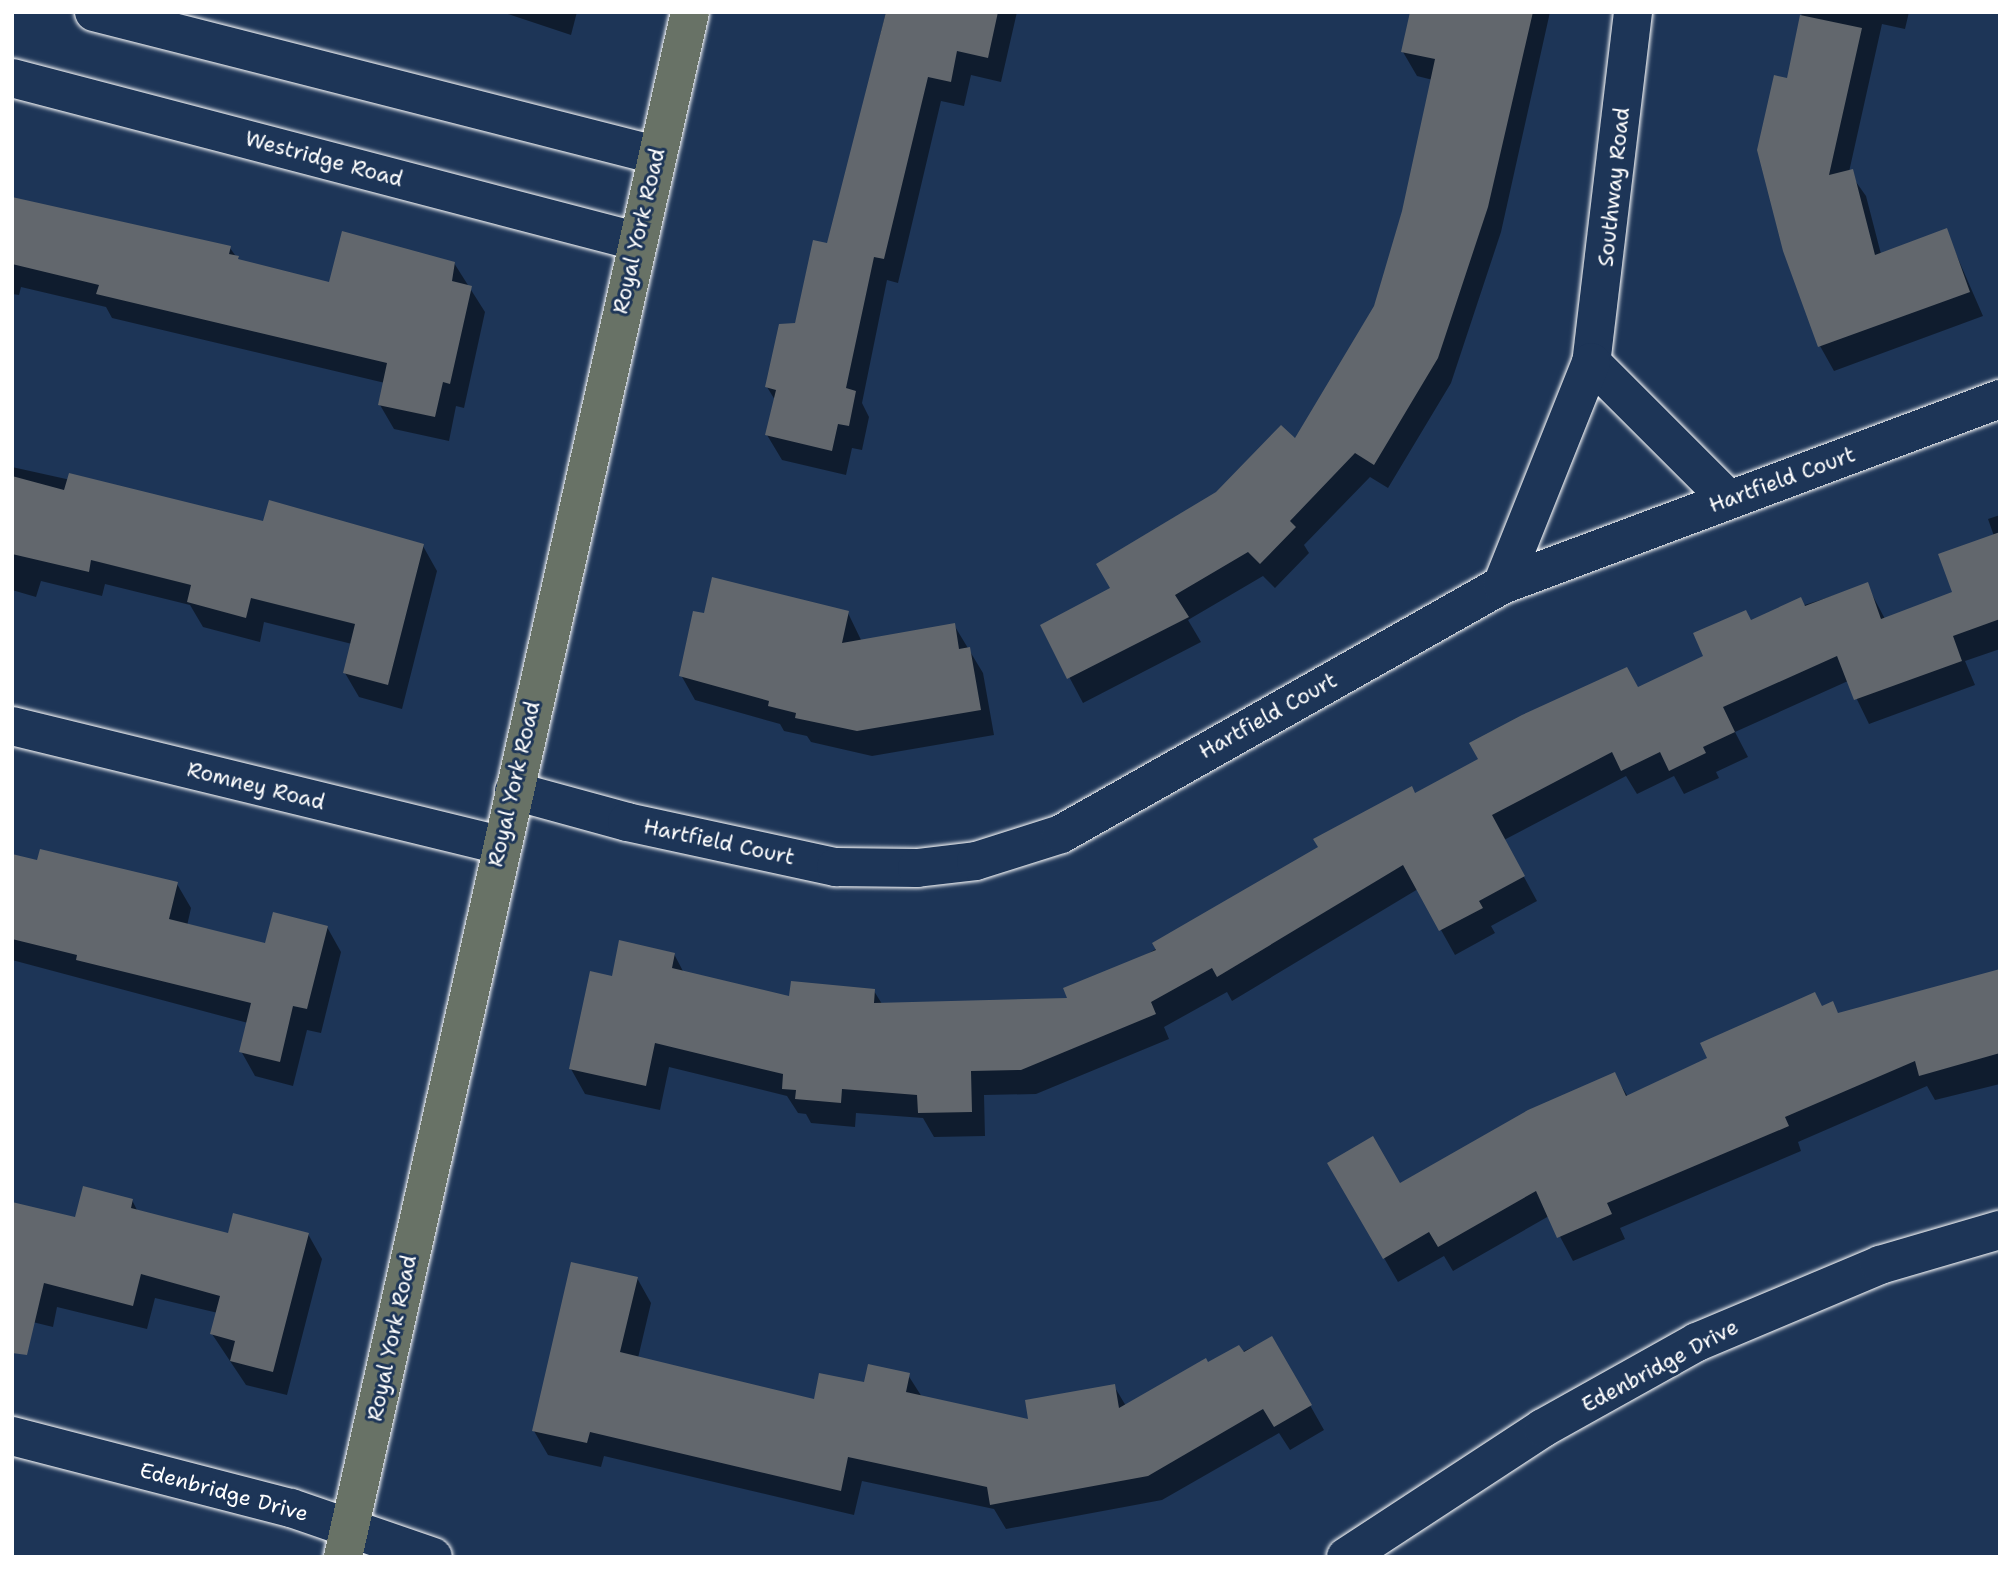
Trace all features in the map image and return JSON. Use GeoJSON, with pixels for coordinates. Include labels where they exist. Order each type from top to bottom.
{"type":"FeatureCollection","features":[{"type":"Feature","properties":{"kind":"main road","name":"Royal York Road"},"geometry":{"type":"LineString","coordinates":[[347,1543],[635,241],[690,12]]}},
{"type":"Feature","properties":{"kind":"street"},"geometry":{"type":"LineString","coordinates":[[94,12],[656,155]]}},
{"type":"Feature","properties":{"kind":"street","name":"Southway Road"},"geometry":{"type":"LineString","coordinates":[[1502,584],[1591,362],[1607,256],[1633,12]]}},
{"type":"Feature","properties":{"kind":"street","name":"Westridge Road"},"geometry":{"type":"LineString","coordinates":[[12,78],[635,241]]}},
{"type":"Feature","properties":{"kind":"street"},"geometry":{"type":"LineString","coordinates":[[1591,362],[1729,500]]}},
{"type":"Feature","properties":{"kind":"street","name":"Hartfield Court"},"geometry":{"type":"LineString","coordinates":[[514,791],[626,822],[836,867],[917,868],[976,861],[1061,834],[1502,584],[2000,400]]}},
{"type":"Feature","properties":{"kind":"street","name":"Romney Road"},"geometry":{"type":"LineString","coordinates":[[12,726],[500,845]]}},
{"type":"Feature","properties":{"kind":"street","name":"Edenbridge Drive"},"geometry":{"type":"LineString","coordinates":[[1346,1557],[1543,1428],[1697,1342],[1880,1265],[2000,1230]]}},
{"type":"Feature","properties":{"kind":"street","name":"Edenbridge Drive"},"geometry":{"type":"LineString","coordinates":[[12,1436],[291,1508],[347,1543],[433,1557]]}},
{"type":"Feature","properties":{"kind":"building"},"geometry":{"type":"Polygon","coordinates":[[[886,12],[998,12],[988,58],[957,51],[951,82],[928,77],[884,259],[874,257],[846,388],[856,391],[849,426],[838,424],[832,451],[765,435],[776,390],[765,387],[779,324],[795,323],[813,240],[827,243],[886,12]]]}},
{"type":"Feature","properties":{"kind":"building"},"geometry":{"type":"Polygon","coordinates":[[[1410,12],[1533,12],[1488,207],[1438,358],[1374,465],[1355,453],[1290,521],[1296,527],[1260,564],[1248,552],[1175,595],[1189,617],[1067,679],[1040,625],[1110,588],[1096,564],[1216,492],[1281,425],[1295,438],[1374,306],[1402,211],[1435,59],[1401,52],[1410,12]]]}},
{"type":"Feature","properties":{"kind":"building"},"geometry":{"type":"Polygon","coordinates":[[[1800,15],[1862,28],[1829,175],[1853,169],[1875,255],[1947,228],[1970,292],[1818,347],[1783,251],[1757,150],[1774,75],[1787,78],[1800,15]]]}},
{"type":"Feature","properties":{"kind":"building"},"geometry":{"type":"Polygon","coordinates":[[[12,197],[231,246],[229,254],[239,256],[238,259],[329,282],[342,231],[455,262],[452,281],[472,286],[450,384],[443,382],[435,417],[378,405],[387,363],[96,294],[99,285],[12,264],[12,197]]]}},
{"type":"Feature","properties":{"kind":"building"},"geometry":{"type":"Polygon","coordinates":[[[69,473],[263,521],[269,500],[424,544],[388,685],[343,673],[355,624],[251,598],[246,618],[187,602],[191,585],[91,560],[89,572],[12,554],[12,476],[64,490],[69,473]]]}},
{"type":"Feature","properties":{"kind":"building"},"geometry":{"type":"Polygon","coordinates":[[[2000,532],[2000,619],[1953,636],[1962,661],[1854,700],[1837,656],[1723,707],[1735,732],[1703,747],[1706,753],[1669,771],[1660,752],[1621,771],[1612,752],[1492,815],[1525,876],[1479,901],[1483,908],[1439,931],[1403,865],[1217,977],[1212,968],[1151,1002],[1156,1014],[1021,1070],[971,1071],[972,1112],[918,1113],[917,1095],[842,1089],[841,1103],[795,1099],[796,1090],[782,1089],[783,1074],[655,1043],[646,1086],[569,1069],[590,971],[612,976],[619,940],[675,953],[672,968],[789,996],[791,981],[875,989],[874,1003],[1067,998],[1063,988],[1156,950],[1152,943],[1318,847],[1313,839],[1412,786],[1415,793],[1478,759],[1469,743],[1522,715],[1627,667],[1638,687],[1703,656],[1693,633],[1746,610],[1751,620],[1801,597],[1805,606],[1868,582],[1881,619],[1952,592],[1938,554],[2000,532]]]}},
{"type":"Feature","properties":{"kind":"building"},"geometry":{"type":"Polygon","coordinates":[[[712,577],[849,611],[842,643],[955,623],[959,649],[970,647],[981,710],[857,731],[795,718],[796,713],[768,706],[769,701],[679,676],[693,611],[704,613],[712,577]]]}},
{"type":"Feature","properties":{"kind":"building"},"geometry":{"type":"Polygon","coordinates":[[[40,849],[178,882],[169,919],[265,943],[273,912],[328,926],[307,1009],[293,1006],[280,1062],[239,1052],[251,1003],[76,960],[77,955],[12,939],[12,854],[37,860],[40,849]]]}},
{"type":"Feature","properties":{"kind":"building"},"geometry":{"type":"Polygon","coordinates":[[[2000,969],[2000,1053],[1919,1076],[1915,1061],[1785,1117],[1789,1126],[1607,1203],[1612,1214],[1557,1238],[1536,1191],[1438,1247],[1429,1232],[1383,1259],[1327,1163],[1373,1136],[1400,1183],[1528,1110],[1615,1072],[1626,1096],[1707,1058],[1700,1043],[1815,992],[1822,1006],[1833,1001],[1838,1013],[2000,969]]]}},
{"type":"Feature","properties":{"kind":"building"},"geometry":{"type":"Polygon","coordinates":[[[83,1186],[133,1199],[131,1208],[228,1233],[233,1213],[309,1233],[273,1372],[230,1361],[235,1341],[210,1334],[220,1296],[141,1274],[133,1306],[44,1283],[27,1355],[12,1353],[12,1202],[75,1217],[83,1186]]]}},
{"type":"Feature","properties":{"kind":"building"},"geometry":{"type":"Polygon","coordinates":[[[571,1262],[638,1277],[620,1352],[814,1399],[819,1373],[864,1382],[868,1364],[910,1373],[906,1392],[1028,1419],[1025,1400],[1115,1384],[1119,1408],[1206,1358],[1208,1362],[1239,1345],[1244,1352],[1272,1336],[1312,1405],[1274,1427],[1263,1409],[1148,1476],[990,1505],[987,1487],[848,1457],[841,1491],[590,1432],[587,1443],[532,1431],[571,1262]]]}}]}
